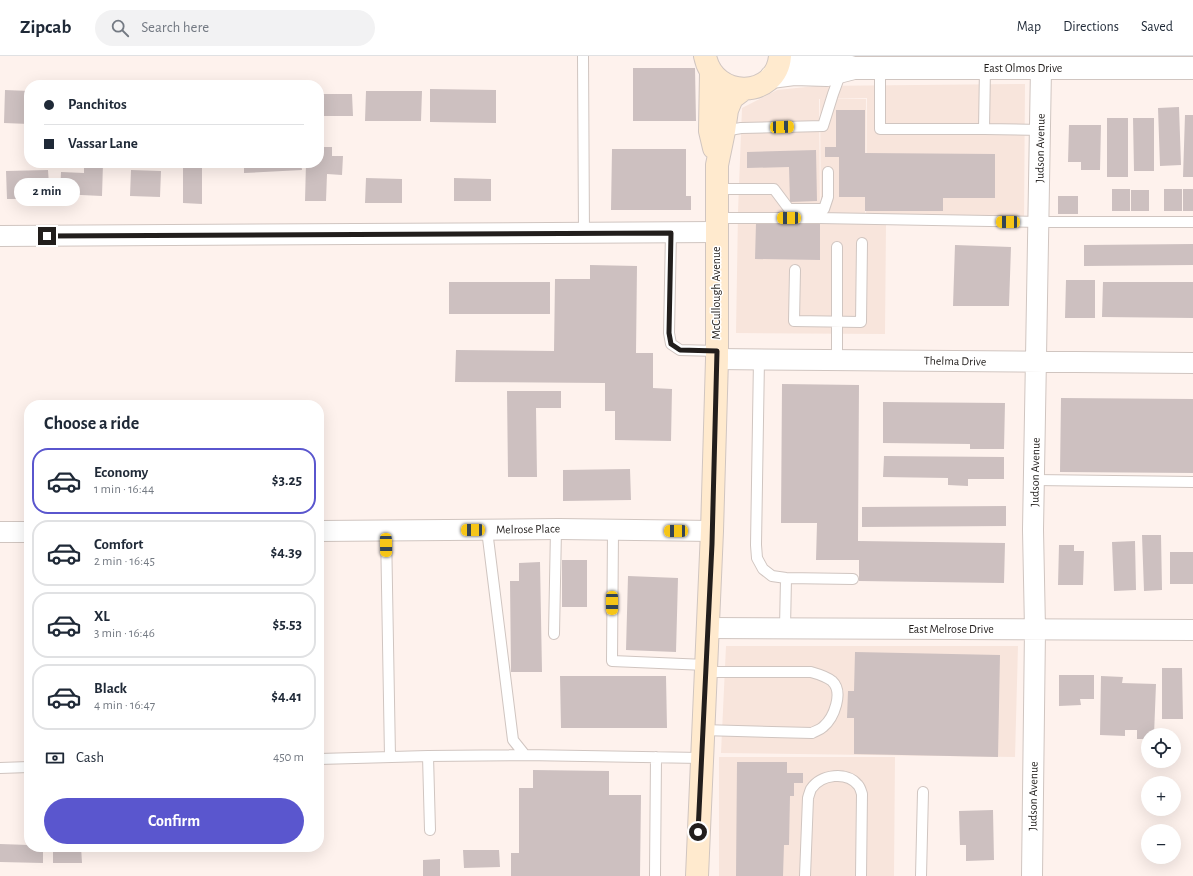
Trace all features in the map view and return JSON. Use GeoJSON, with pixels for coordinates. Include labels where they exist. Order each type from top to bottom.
{"type":"FeatureCollection","features":[{"type":"Feature","properties":{"kind":"main road"},"geometry":{"type":"LineString","coordinates":[[705,62],[717,79],[725,85],[744,89],[754,88],[771,77],[777,69],[780,56]]}},
{"type":"Feature","properties":{"kind":"main road","name":"McCullough Avenue"},"geometry":{"type":"LineString","coordinates":[[705,62],[710,131],[717,165]]}},
{"type":"Feature","properties":{"kind":"main road","name":"McCullough Avenue"},"geometry":{"type":"LineString","coordinates":[[697,876],[702,730],[712,531],[717,355],[717,165],[727,110],[732,98],[744,89]]}},
{"type":"Feature","properties":{"kind":"street","name":"East Olmos Drive"},"geometry":{"type":"LineString","coordinates":[[796,56],[799,58],[824,59],[848,70]]}},
{"type":"Feature","properties":{"kind":"street","name":"East Olmos Drive"},"geometry":{"type":"LineString","coordinates":[[771,77],[794,74],[827,75],[848,70],[939,62],[985,68],[1184,64]]}},
{"type":"Feature","properties":{"kind":"street","name":"Judson Avenue"},"geometry":{"type":"LineString","coordinates":[[1032,876],[1035,630],[1033,530],[1041,68]]}},
{"type":"Feature","properties":{"kind":"street"},"geometry":{"type":"LineString","coordinates":[[0,236],[671,233],[716,225]]}},
{"type":"Feature","properties":{"kind":"street","name":"Thelma Drive"},"geometry":{"type":"LineString","coordinates":[[717,355],[759,359],[1193,363]]}},
{"type":"Feature","properties":{"kind":"street","name":"Melrose Place"},"geometry":{"type":"LineString","coordinates":[[324,531],[556,529],[712,531]]}},
{"type":"Feature","properties":{"kind":"street"},"geometry":{"type":"LineString","coordinates":[[0,532],[24,532]]}},
{"type":"Feature","properties":{"kind":"street","name":"East Melrose Drive"},"geometry":{"type":"LineString","coordinates":[[708,628],[1193,630]]}},
{"type":"Feature","properties":{"kind":"lane"},"geometry":{"type":"LineString","coordinates":[[583,56],[584,234]]}},
{"type":"Feature","properties":{"kind":"lane"},"geometry":{"type":"LineString","coordinates":[[880,68],[880,129],[1040,130]]}},
{"type":"Feature","properties":{"kind":"lane"},"geometry":{"type":"LineString","coordinates":[[984,129],[985,68]]}},
{"type":"Feature","properties":{"kind":"lane"},"geometry":{"type":"LineString","coordinates":[[724,130],[741,128],[824,126],[832,94],[848,70]]}},
{"type":"Feature","properties":{"kind":"lane"},"geometry":{"type":"LineString","coordinates":[[716,225],[818,213],[824,209],[828,197],[828,172]]}},
{"type":"Feature","properties":{"kind":"lane"},"geometry":{"type":"LineString","coordinates":[[717,189],[774,189],[789,209],[818,213],[1039,222],[1193,222]]}},
{"type":"Feature","properties":{"kind":"lane"},"geometry":{"type":"LineString","coordinates":[[671,233],[669,333],[671,344],[680,350],[717,355]]}},
{"type":"Feature","properties":{"kind":"lane"},"geometry":{"type":"LineString","coordinates":[[795,270],[794,321],[861,322],[862,243]]}},
{"type":"Feature","properties":{"kind":"lane"},"geometry":{"type":"LineString","coordinates":[[837,247],[837,360]]}},
{"type":"Feature","properties":{"kind":"lane"},"geometry":{"type":"LineString","coordinates":[[759,359],[757,558],[763,569],[772,576],[786,578],[853,579]]}},
{"type":"Feature","properties":{"kind":"lane"},"geometry":{"type":"LineString","coordinates":[[1034,480],[1193,482]]}},
{"type":"Feature","properties":{"kind":"lane"},"geometry":{"type":"LineString","coordinates":[[554,634],[556,529]]}},
{"type":"Feature","properties":{"kind":"lane"},"geometry":{"type":"LineString","coordinates":[[386,530],[390,756]]}},
{"type":"Feature","properties":{"kind":"lane"},"geometry":{"type":"LineString","coordinates":[[487,530],[513,740],[525,755]]}},
{"type":"Feature","properties":{"kind":"lane"},"geometry":{"type":"LineString","coordinates":[[613,530],[612,661],[705,668],[811,672],[823,676],[832,682],[837,691],[837,701],[833,715],[823,728],[812,733],[702,730]]}},
{"type":"Feature","properties":{"kind":"lane"},"geometry":{"type":"LineString","coordinates":[[785,628],[786,578]]}},
{"type":"Feature","properties":{"kind":"lane"},"geometry":{"type":"LineString","coordinates":[[324,758],[525,755],[701,758]]}},
{"type":"Feature","properties":{"kind":"lane"},"geometry":{"type":"LineString","coordinates":[[428,756],[430,830]]}},
{"type":"Feature","properties":{"kind":"lane"},"geometry":{"type":"LineString","coordinates":[[655,876],[656,757]]}},
{"type":"Feature","properties":{"kind":"lane"},"geometry":{"type":"LineString","coordinates":[[0,768],[24,767]]}},
{"type":"Feature","properties":{"kind":"lane"},"geometry":{"type":"LineString","coordinates":[[806,876],[808,798],[811,788],[817,782],[834,775],[853,780],[859,785],[862,794],[861,876]]}},
{"type":"Feature","properties":{"kind":"lane"},"geometry":{"type":"LineString","coordinates":[[921,876],[923,792]]}},
{"type":"Feature","properties":{"kind":"shaded area"},"geometry":{"type":"Polygon","coordinates":[[[1025,84],[1024,224],[866,223],[867,98],[819,99],[820,212],[738,212],[742,108],[777,90],[816,86],[1025,84]]]}},
{"type":"Feature","properties":{"kind":"shaded area"},"geometry":{"type":"Polygon","coordinates":[[[820,99],[866,99],[865,223],[886,224],[885,334],[736,333],[738,213],[821,213],[820,99]]]}},
{"type":"Feature","properties":{"kind":"shaded area"},"geometry":{"type":"Polygon","coordinates":[[[726,646],[1018,646],[1015,757],[721,753],[726,646]]]}},
{"type":"Feature","properties":{"kind":"shaded area"},"geometry":{"type":"Polygon","coordinates":[[[719,757],[895,757],[894,876],[719,876],[719,757]]]}},
{"type":"Feature","properties":{"kind":"building"},"geometry":{"type":"Polygon","coordinates":[[[633,68],[695,68],[696,121],[633,121],[633,68]]]}},
{"type":"Feature","properties":{"kind":"building"},"geometry":{"type":"Polygon","coordinates":[[[430,89],[496,90],[496,123],[430,122],[430,89]]]}},
{"type":"Feature","properties":{"kind":"building"},"geometry":{"type":"Polygon","coordinates":[[[5,90],[24,91],[24,124],[4,123],[5,90]]]}},
{"type":"Feature","properties":{"kind":"building"},"geometry":{"type":"Polygon","coordinates":[[[366,91],[422,91],[421,121],[365,121],[366,91]]]}},
{"type":"Feature","properties":{"kind":"building"},"geometry":{"type":"Polygon","coordinates":[[[324,94],[352,94],[353,116],[324,116],[324,94]]]}},
{"type":"Feature","properties":{"kind":"building"},"geometry":{"type":"Polygon","coordinates":[[[1179,107],[1181,165],[1160,166],[1158,108],[1179,107]]]}},
{"type":"Feature","properties":{"kind":"building"},"geometry":{"type":"Polygon","coordinates":[[[836,110],[865,110],[865,153],[995,154],[995,198],[943,198],[943,211],[865,211],[865,197],[839,197],[839,157],[825,157],[825,147],[836,147],[836,110]]]}},
{"type":"Feature","properties":{"kind":"building"},"geometry":{"type":"Polygon","coordinates":[[[1185,115],[1193,115],[1193,177],[1183,177],[1185,115]]]}},
{"type":"Feature","properties":{"kind":"building"},"geometry":{"type":"Polygon","coordinates":[[[1107,118],[1128,118],[1128,177],[1107,177],[1107,118]]]}},
{"type":"Feature","properties":{"kind":"building"},"geometry":{"type":"Polygon","coordinates":[[[1133,118],[1154,118],[1154,171],[1134,171],[1133,118]]]}},
{"type":"Feature","properties":{"kind":"building"},"geometry":{"type":"Polygon","coordinates":[[[1069,125],[1101,125],[1100,170],[1081,170],[1081,162],[1068,162],[1069,125]]]}},
{"type":"Feature","properties":{"kind":"building"},"geometry":{"type":"Polygon","coordinates":[[[324,147],[332,147],[332,156],[343,156],[342,175],[327,174],[326,201],[305,201],[306,168],[324,168],[324,147]]]}},
{"type":"Feature","properties":{"kind":"building"},"geometry":{"type":"Polygon","coordinates":[[[612,149],[686,149],[686,196],[691,196],[691,210],[611,210],[612,149]]]}},
{"type":"Feature","properties":{"kind":"building"},"geometry":{"type":"Polygon","coordinates":[[[816,150],[817,201],[790,202],[789,167],[747,168],[747,152],[816,150]]]}},
{"type":"Feature","properties":{"kind":"building"},"geometry":{"type":"Polygon","coordinates":[[[84,168],[103,168],[102,196],[60,194],[61,172],[84,173],[84,168]]]}},
{"type":"Feature","properties":{"kind":"building"},"geometry":{"type":"Polygon","coordinates":[[[183,168],[202,168],[202,204],[183,203],[183,168]]]}},
{"type":"Feature","properties":{"kind":"building"},"geometry":{"type":"Polygon","coordinates":[[[244,168],[302,168],[302,170],[244,173],[244,168]]]}},
{"type":"Feature","properties":{"kind":"building"},"geometry":{"type":"Polygon","coordinates":[[[48,170],[49,185],[36,185],[36,199],[7,199],[6,171],[48,170]]]}},
{"type":"Feature","properties":{"kind":"building"},"geometry":{"type":"Polygon","coordinates":[[[131,170],[161,171],[160,197],[130,196],[131,170]]]}},
{"type":"Feature","properties":{"kind":"building"},"geometry":{"type":"Polygon","coordinates":[[[366,178],[402,179],[402,203],[365,203],[366,178]]]}},
{"type":"Feature","properties":{"kind":"building"},"geometry":{"type":"Polygon","coordinates":[[[454,178],[491,179],[491,201],[454,201],[454,178]]]}},
{"type":"Feature","properties":{"kind":"building"},"geometry":{"type":"Polygon","coordinates":[[[1112,189],[1130,189],[1130,211],[1112,211],[1112,189]]]}},
{"type":"Feature","properties":{"kind":"building"},"geometry":{"type":"Polygon","coordinates":[[[1164,189],[1182,189],[1182,211],[1164,211],[1164,189]]]}},
{"type":"Feature","properties":{"kind":"building"},"geometry":{"type":"Polygon","coordinates":[[[1183,189],[1193,189],[1193,211],[1183,211],[1183,189]]]}},
{"type":"Feature","properties":{"kind":"building"},"geometry":{"type":"Polygon","coordinates":[[[1131,190],[1149,190],[1149,211],[1131,211],[1131,190]]]}},
{"type":"Feature","properties":{"kind":"building"},"geometry":{"type":"Polygon","coordinates":[[[1058,196],[1078,196],[1078,214],[1058,214],[1058,196]]]}},
{"type":"Feature","properties":{"kind":"building"},"geometry":{"type":"Polygon","coordinates":[[[756,223],[820,224],[820,260],[755,259],[756,223]]]}},
{"type":"Feature","properties":{"kind":"building"},"geometry":{"type":"Polygon","coordinates":[[[1193,244],[1193,265],[1084,266],[1084,245],[1193,244]]]}},
{"type":"Feature","properties":{"kind":"building"},"geometry":{"type":"Polygon","coordinates":[[[955,245],[1011,247],[1009,306],[953,306],[955,245]]]}},
{"type":"Feature","properties":{"kind":"building"},"geometry":{"type":"Polygon","coordinates":[[[590,265],[637,266],[636,353],[653,353],[653,388],[672,389],[671,441],[615,440],[615,411],[605,411],[605,383],[455,382],[456,350],[554,351],[555,279],[590,279],[590,265]]]}},
{"type":"Feature","properties":{"kind":"building"},"geometry":{"type":"Polygon","coordinates":[[[1066,280],[1095,280],[1095,318],[1065,318],[1066,280]]]}},
{"type":"Feature","properties":{"kind":"building"},"geometry":{"type":"Polygon","coordinates":[[[449,282],[550,282],[550,314],[449,314],[449,282]]]}},
{"type":"Feature","properties":{"kind":"building"},"geometry":{"type":"Polygon","coordinates":[[[1103,282],[1193,282],[1193,318],[1102,317],[1103,282]]]}},
{"type":"Feature","properties":{"kind":"building"},"geometry":{"type":"Polygon","coordinates":[[[782,384],[859,385],[858,541],[1005,543],[1004,583],[859,581],[859,560],[816,560],[817,523],[781,523],[782,384]]]}},
{"type":"Feature","properties":{"kind":"building"},"geometry":{"type":"Polygon","coordinates":[[[507,391],[561,391],[561,408],[536,408],[537,477],[508,477],[507,391]]]}},
{"type":"Feature","properties":{"kind":"building"},"geometry":{"type":"Polygon","coordinates":[[[1061,398],[1193,399],[1193,473],[1060,472],[1061,398]]]}},
{"type":"Feature","properties":{"kind":"building"},"geometry":{"type":"Polygon","coordinates":[[[883,402],[1005,403],[1004,449],[970,449],[970,444],[883,443],[883,402]]]}},
{"type":"Feature","properties":{"kind":"building"},"geometry":{"type":"Polygon","coordinates":[[[884,456],[1004,457],[1004,479],[968,479],[968,486],[948,485],[948,478],[883,477],[884,456]]]}},
{"type":"Feature","properties":{"kind":"building"},"geometry":{"type":"Polygon","coordinates":[[[630,469],[631,500],[563,501],[563,470],[630,469]]]}},
{"type":"Feature","properties":{"kind":"building"},"geometry":{"type":"Polygon","coordinates":[[[1006,506],[1006,526],[862,527],[862,507],[1006,506]]]}},
{"type":"Feature","properties":{"kind":"building"},"geometry":{"type":"Polygon","coordinates":[[[1142,535],[1161,535],[1162,590],[1144,591],[1142,535]]]}},
{"type":"Feature","properties":{"kind":"building"},"geometry":{"type":"Polygon","coordinates":[[[1135,541],[1136,590],[1114,591],[1112,542],[1135,541]]]}},
{"type":"Feature","properties":{"kind":"building"},"geometry":{"type":"Polygon","coordinates":[[[1059,545],[1074,545],[1074,551],[1084,551],[1083,585],[1058,585],[1059,545]]]}},
{"type":"Feature","properties":{"kind":"building"},"geometry":{"type":"Polygon","coordinates":[[[1170,552],[1193,552],[1193,584],[1170,584],[1170,552]]]}},
{"type":"Feature","properties":{"kind":"building"},"geometry":{"type":"Polygon","coordinates":[[[562,560],[587,560],[587,607],[562,607],[562,560]]]}},
{"type":"Feature","properties":{"kind":"building"},"geometry":{"type":"Polygon","coordinates":[[[540,562],[542,672],[511,672],[510,581],[519,581],[519,563],[540,562]]]}},
{"type":"Feature","properties":{"kind":"building"},"geometry":{"type":"Polygon","coordinates":[[[628,576],[678,578],[676,652],[626,650],[628,576]]]}},
{"type":"Feature","properties":{"kind":"building"},"geometry":{"type":"Polygon","coordinates":[[[855,652],[1000,655],[998,757],[854,754],[854,718],[847,718],[848,691],[854,691],[855,652]]]}},
{"type":"Feature","properties":{"kind":"building"},"geometry":{"type":"Polygon","coordinates":[[[1162,668],[1182,668],[1183,719],[1162,719],[1162,668]]]}},
{"type":"Feature","properties":{"kind":"building"},"geometry":{"type":"Polygon","coordinates":[[[1059,675],[1094,675],[1094,699],[1080,699],[1081,705],[1059,706],[1059,675]]]}},
{"type":"Feature","properties":{"kind":"building"},"geometry":{"type":"Polygon","coordinates":[[[560,676],[666,676],[667,728],[561,728],[560,676]]]}},
{"type":"Feature","properties":{"kind":"building"},"geometry":{"type":"Polygon","coordinates":[[[1101,676],[1123,677],[1122,683],[1156,684],[1154,728],[1141,728],[1141,739],[1137,739],[1137,730],[1125,730],[1125,736],[1100,735],[1101,676]]]}},
{"type":"Feature","properties":{"kind":"building"},"geometry":{"type":"Polygon","coordinates":[[[737,762],[787,762],[787,773],[803,773],[803,783],[794,783],[794,796],[790,796],[789,845],[784,845],[783,876],[736,876],[737,762]]]}},
{"type":"Feature","properties":{"kind":"building"},"geometry":{"type":"Polygon","coordinates":[[[533,770],[609,771],[609,795],[641,795],[640,876],[511,876],[511,853],[519,853],[519,788],[533,788],[533,770]]]}},
{"type":"Feature","properties":{"kind":"building"},"geometry":{"type":"Polygon","coordinates":[[[993,810],[994,860],[966,861],[966,845],[960,845],[959,811],[993,810]]]}},
{"type":"Feature","properties":{"kind":"building"},"geometry":{"type":"Polygon","coordinates":[[[0,844],[24,845],[24,852],[43,852],[43,863],[0,862],[0,844]]]}},
{"type":"Feature","properties":{"kind":"building"},"geometry":{"type":"Polygon","coordinates":[[[463,850],[499,850],[500,867],[464,868],[463,850]]]}},
{"type":"Feature","properties":{"kind":"building"},"geometry":{"type":"Polygon","coordinates":[[[53,852],[81,852],[82,863],[53,863],[53,852]]]}},
{"type":"Feature","properties":{"kind":"building"},"geometry":{"type":"Polygon","coordinates":[[[440,859],[440,876],[423,876],[423,860],[440,859]]]}},
{"type":"Feature","properties":{"kind":"route"},"geometry":{"type":"LineString","coordinates":[[47,236],[671,233],[669,333],[671,344],[680,350],[717,351],[712,544],[698,832]]}}]}
